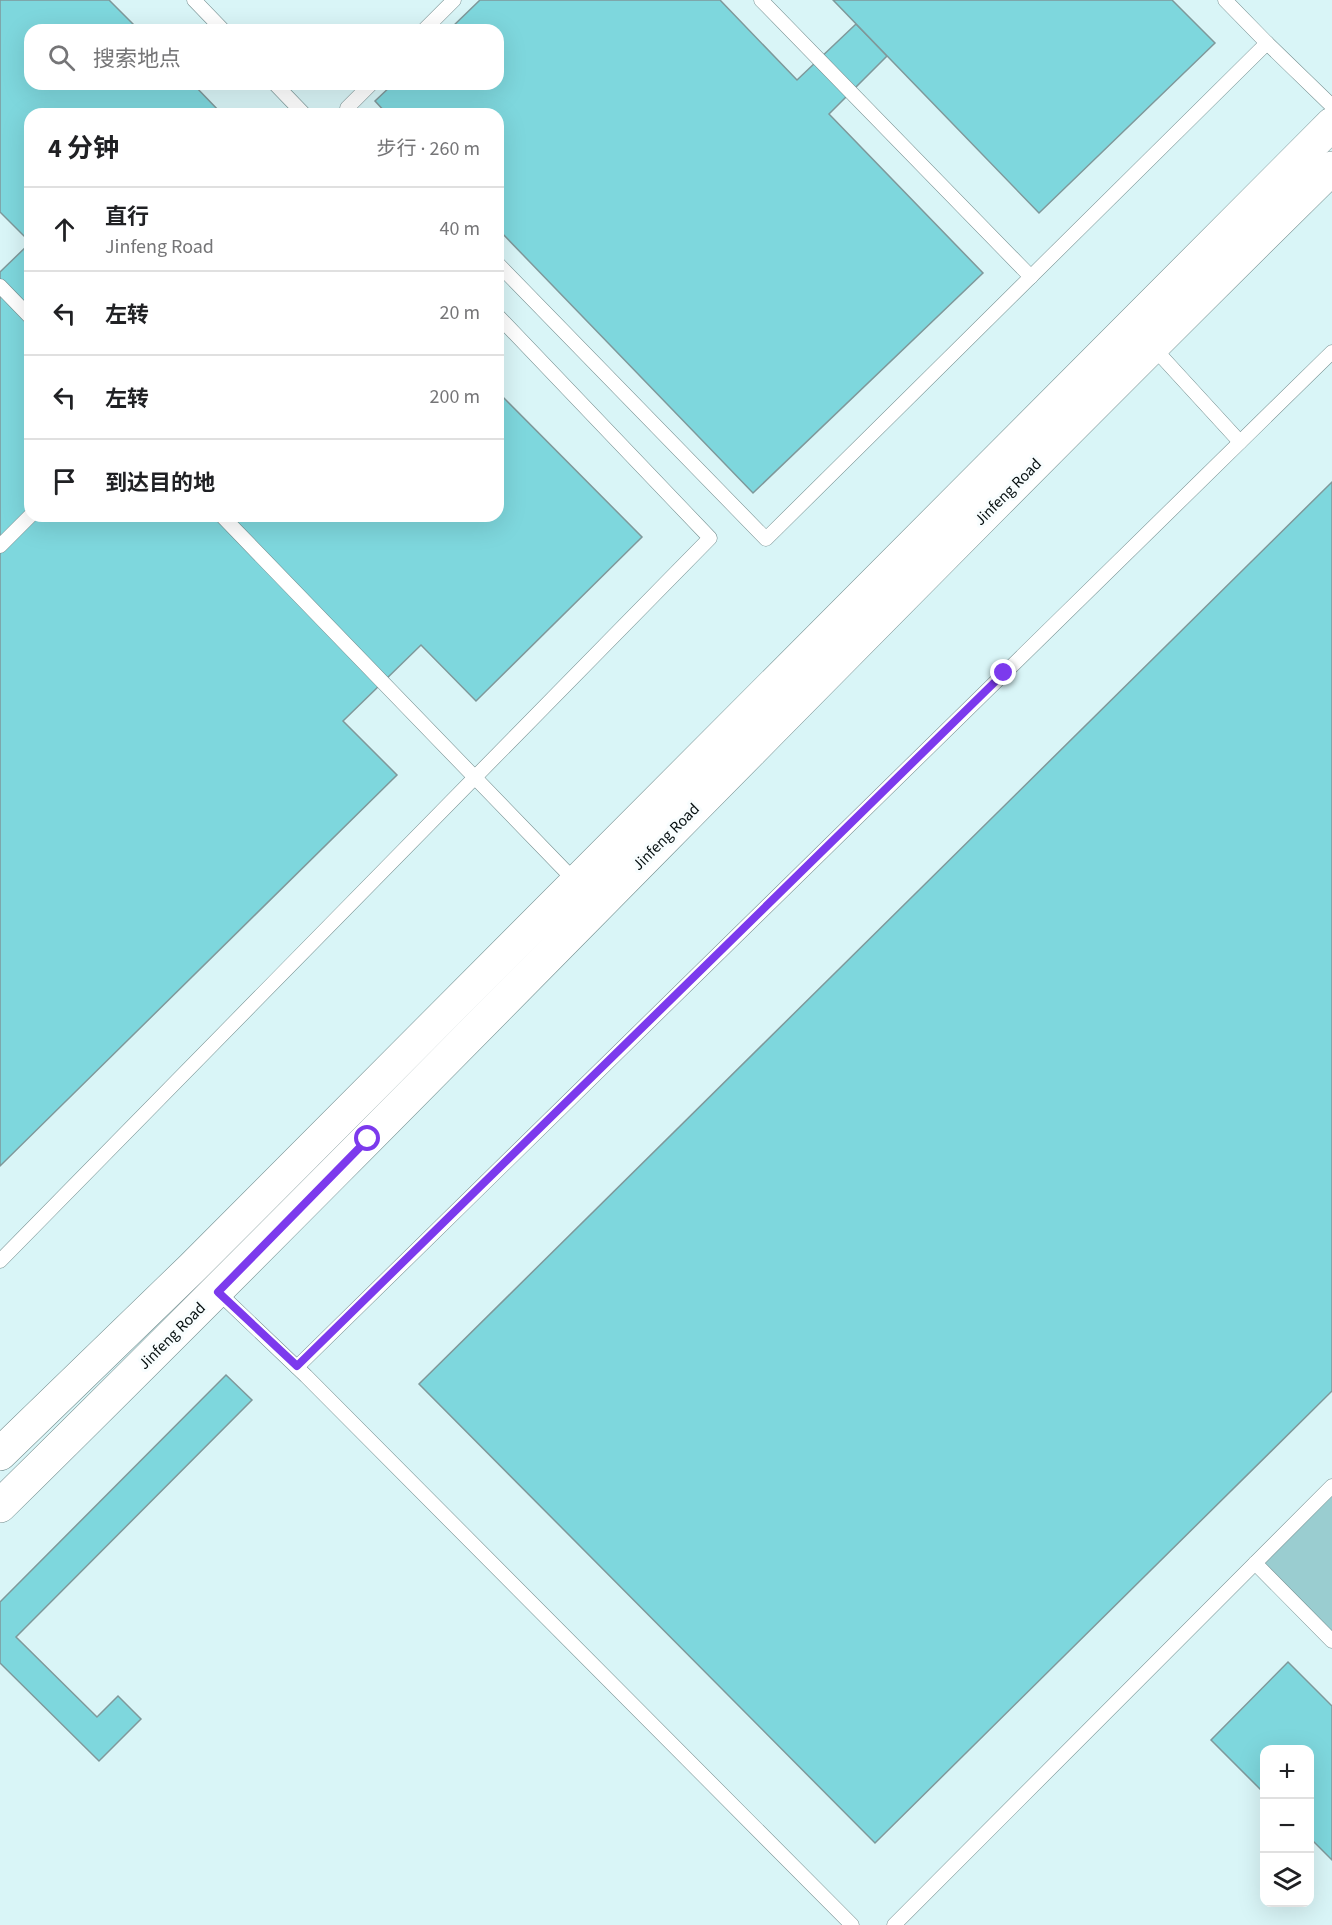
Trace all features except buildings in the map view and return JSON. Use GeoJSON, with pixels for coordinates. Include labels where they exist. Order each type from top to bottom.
{"type":"FeatureCollection","features":[{"type":"Feature","properties":{"kind":"street","name":"Jinfeng Road"},"geometry":{"type":"LineString","coordinates":[[0,1454],[192,1268],[1332,124]]}},
{"type":"Feature","properties":{"kind":"street","name":"Jinfeng Road"},"geometry":{"type":"LineString","coordinates":[[0,1506],[218,1292],[1152,345],[1332,168]]}},
{"type":"Feature","properties":{"kind":"lane"},"geometry":{"type":"LineString","coordinates":[[194,0],[217,24]]}},
{"type":"Feature","properties":{"kind":"lane"},"geometry":{"type":"LineString","coordinates":[[430,24],[454,0]]}},
{"type":"Feature","properties":{"kind":"lane"},"geometry":{"type":"LineString","coordinates":[[761,0],[1031,277]]}},
{"type":"Feature","properties":{"kind":"lane"},"geometry":{"type":"LineString","coordinates":[[1226,0],[1332,106]]}},
{"type":"Feature","properties":{"kind":"lane"},"geometry":{"type":"LineString","coordinates":[[504,270],[766,539],[1267,43]]}},
{"type":"Feature","properties":{"kind":"lane"},"geometry":{"type":"LineString","coordinates":[[281,90],[298,108]]}},
{"type":"Feature","properties":{"kind":"lane"},"geometry":{"type":"LineString","coordinates":[[347,108],[365,90]]}},
{"type":"Feature","properties":{"kind":"lane"},"geometry":{"type":"LineString","coordinates":[[0,286],[24,311]]}},
{"type":"Feature","properties":{"kind":"lane"},"geometry":{"type":"LineString","coordinates":[[0,1261],[710,538],[504,322]]}},
{"type":"Feature","properties":{"kind":"lane"},"geometry":{"type":"LineString","coordinates":[[1152,345],[1240,442]]}},
{"type":"Feature","properties":{"kind":"lane"},"geometry":{"type":"LineString","coordinates":[[297,1366],[1332,352]]}},
{"type":"Feature","properties":{"kind":"lane"},"geometry":{"type":"LineString","coordinates":[[0,546],[24,522]]}},
{"type":"Feature","properties":{"kind":"lane"},"geometry":{"type":"LineString","coordinates":[[228,522],[576,882]]}},
{"type":"Feature","properties":{"kind":"lane"},"geometry":{"type":"LineString","coordinates":[[218,1292],[297,1366],[852,1925]]}},
{"type":"Feature","properties":{"kind":"lane"},"geometry":{"type":"LineString","coordinates":[[894,1925],[1332,1486]]}},
{"type":"Feature","properties":{"kind":"lane"},"geometry":{"type":"LineString","coordinates":[[1255,1563],[1332,1641]]}},
{"type":"Feature","properties":{"kind":"shaded area"},"geometry":{"type":"Polygon","coordinates":[[[1332,1486],[1332,1641],[1255,1563],[1332,1486]]]}},
{"type":"Feature","properties":{"kind":"route"},"geometry":{"type":"LineString","coordinates":[[368,1139],[218,1292],[297,1366],[1004,673]]}}]}
